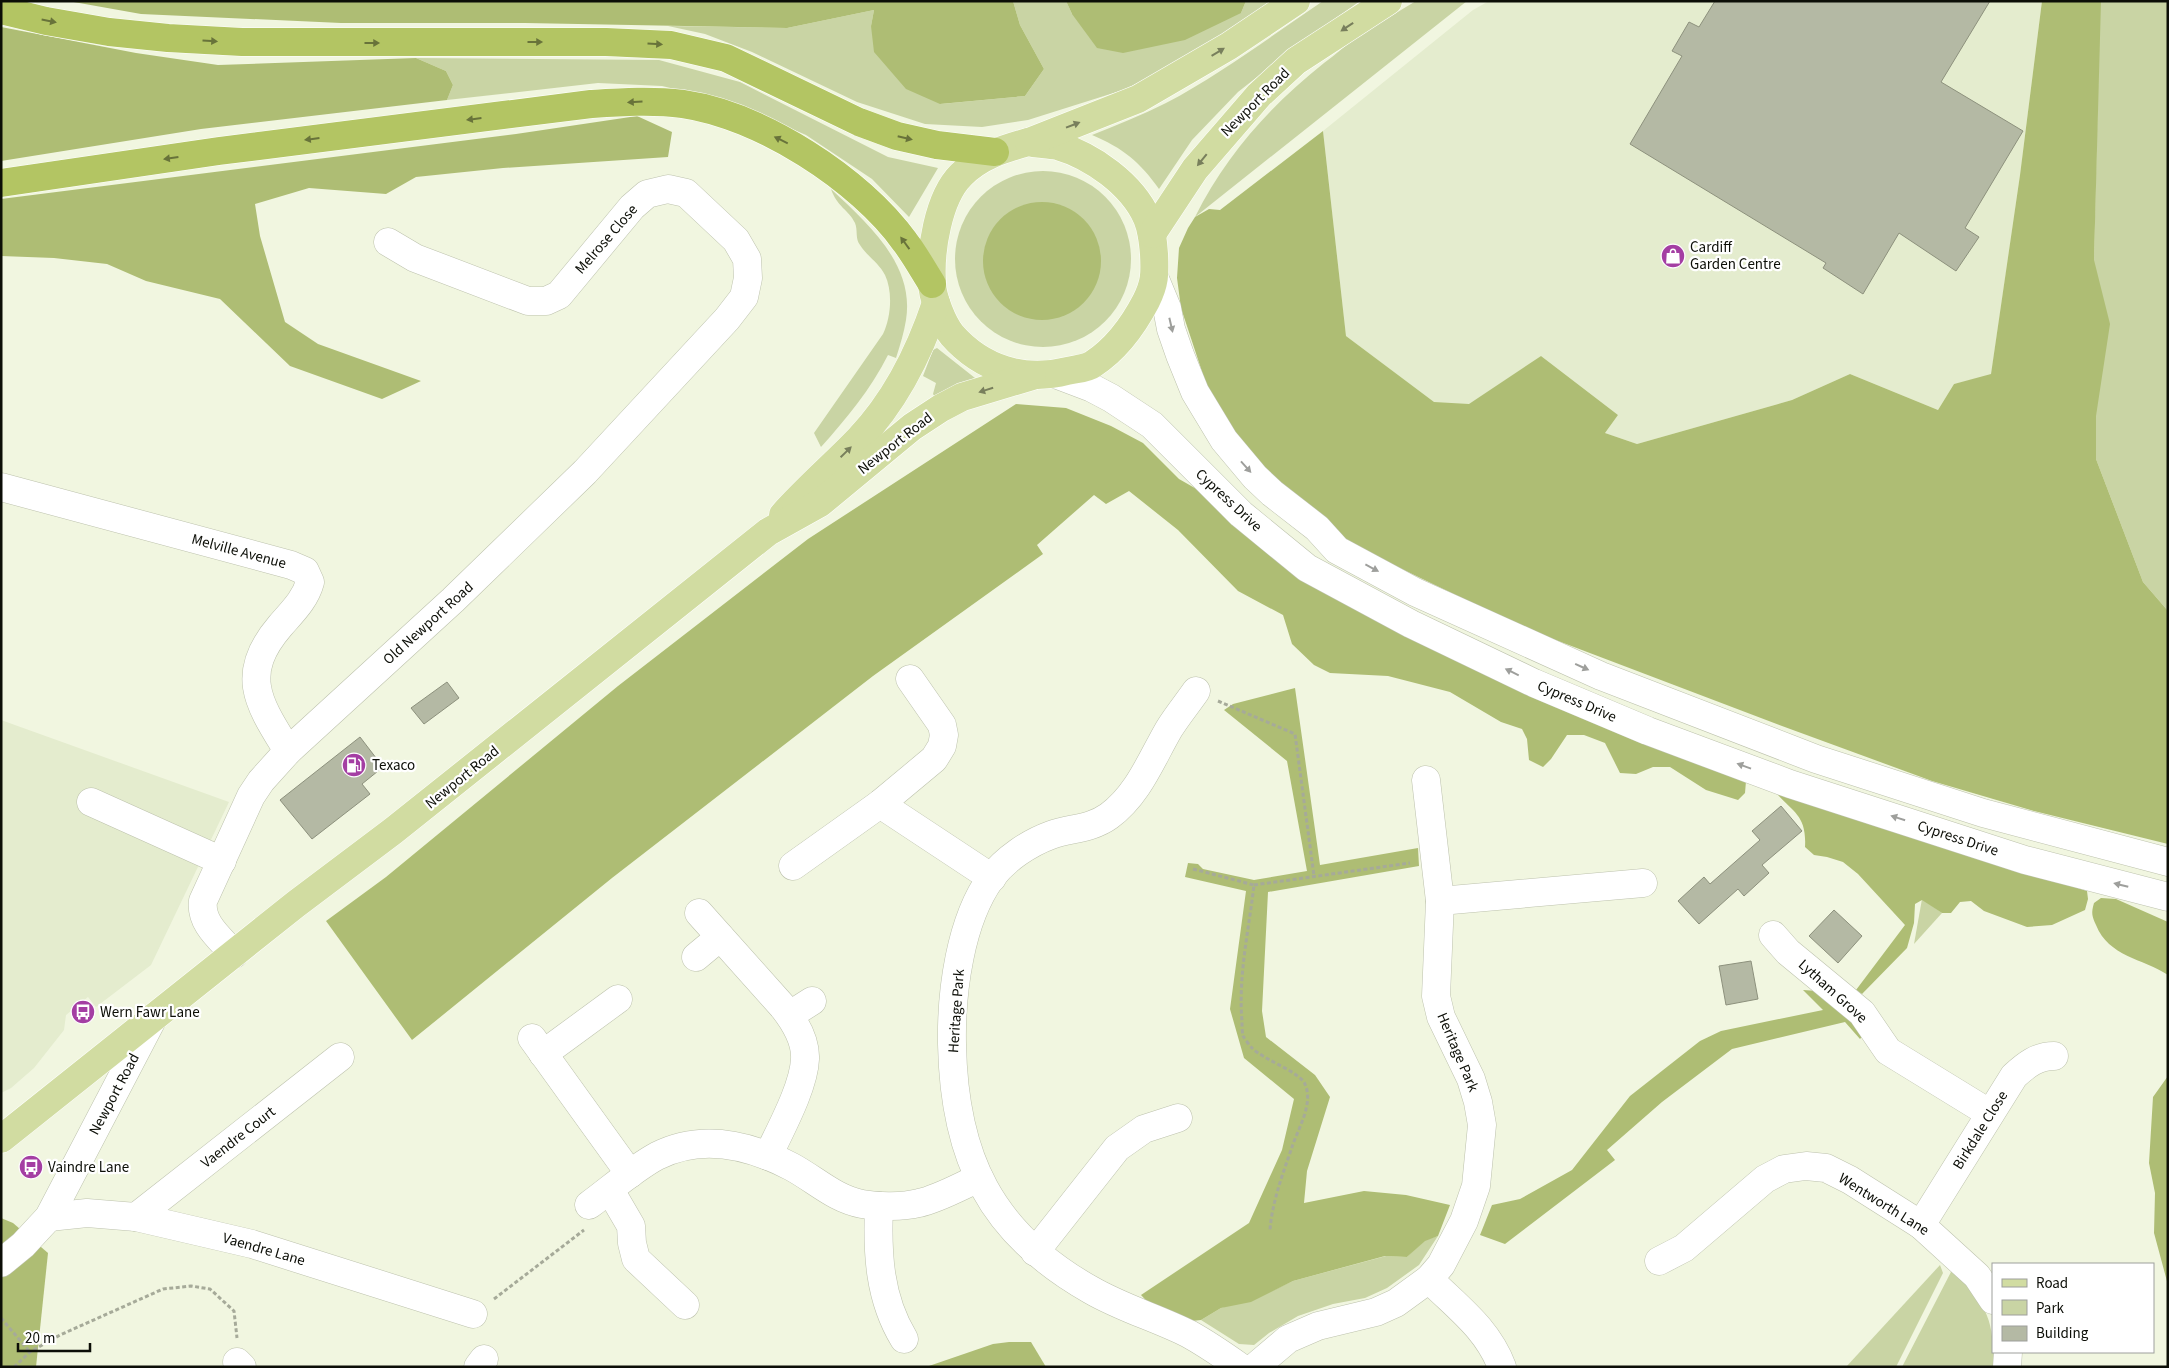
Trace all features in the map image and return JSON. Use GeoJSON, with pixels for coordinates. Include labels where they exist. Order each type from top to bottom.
{"type":"FeatureCollection","features":[{"type":"Feature","properties":{"kind":"highway"},"geometry":{"type":"LineString","coordinates":[[1,10],[109,32],[168,38],[242,42],[606,42],[671,45],[726,58],[858,122],[897,136],[937,145],[995,152]]}},
{"type":"Feature","properties":{"kind":"highway"},"geometry":{"type":"LineString","coordinates":[[1,182],[219,151],[591,104],[648,101],[684,104],[716,112],[750,125],[799,149],[832,171],[862,195],[904,241],[934,293]]}},
{"type":"Feature","properties":{"kind":"main road"},"geometry":{"type":"LineString","coordinates":[[1044,375],[997,368],[974,356],[951,333],[934,293],[933,249],[937,230],[950,191],[966,171],[995,152],[1028,142],[1138,100],[1228,46],[1296,1]]}},
{"type":"Feature","properties":{"kind":"main road","name":"Newport Road"},"geometry":{"type":"LineString","coordinates":[[1152,234],[1195,168],[1259,95],[1296,61],[1388,1]]}},
{"type":"Feature","properties":{"kind":"main road"},"geometry":{"type":"LineString","coordinates":[[1028,142],[1057,146],[1105,170],[1122,184],[1146,216],[1152,234],[1155,279]]}},
{"type":"Feature","properties":{"kind":"main road","name":"Newport Road"},"geometry":{"type":"LineString","coordinates":[[1,1139],[234,954],[393,831],[768,532],[820,503],[912,427],[962,397],[1044,375],[1091,366],[1120,340],[1137,318],[1155,279]]}},
{"type":"Feature","properties":{"kind":"main road","name":"Newport Road"},"geometry":{"type":"LineString","coordinates":[[768,532],[810,485],[858,439],[891,400],[921,347],[934,293]]}},
{"type":"Feature","properties":{"kind":"street","name":"Melrose Close"},"geometry":{"type":"LineString","coordinates":[[388,242],[415,258],[528,301],[546,301],[559,295],[632,207],[647,194],[668,189],[686,193],[736,240],[747,260],[748,278],[744,298],[727,319]]}},
{"type":"Feature","properties":{"kind":"street"},"geometry":{"type":"LineString","coordinates":[[1155,279],[1167,308],[1180,355],[1195,392],[1224,440],[1255,477],[1272,493],[1318,528],[1337,550],[1416,592],[1601,676],[1816,759],[1983,813],[2168,862]]}},
{"type":"Feature","properties":{"kind":"street","name":"Old Newport Road"},"geometry":{"type":"LineString","coordinates":[[234,954],[205,921],[202,911],[203,902],[252,796],[261,781],[288,751],[536,521],[650,404],[727,319]]}},
{"type":"Feature","properties":{"kind":"street","name":"Cypress Drive"},"geometry":{"type":"LineString","coordinates":[[1044,375],[1092,388],[1152,425],[1241,514],[1307,568],[1412,624],[1534,683],[1648,731],[1790,784],[2025,860],[2168,897]]}},
{"type":"Feature","properties":{"kind":"street","name":"Melville Avenue"},"geometry":{"type":"LineString","coordinates":[[1,487],[291,565],[305,571],[310,582],[306,596],[268,640],[260,654],[256,677],[259,698],[264,711],[288,751]]}},
{"type":"Feature","properties":{"kind":"street"},"geometry":{"type":"LineString","coordinates":[[793,866],[880,804],[934,759],[942,746],[944,735],[942,724],[910,679]]}},
{"type":"Feature","properties":{"kind":"street","name":"Heritage Park"},"geometry":{"type":"LineString","coordinates":[[1196,691],[1170,728],[1134,791],[1123,805],[1106,819],[1084,828],[1053,835],[1029,846],[1010,859],[992,878],[969,924],[958,969],[952,1028],[952,1065],[966,1146],[987,1194],[1015,1233],[1035,1252],[1091,1290],[1188,1334],[1220,1352],[1240,1367]]}},
{"type":"Feature","properties":{"kind":"street","name":"Heritage Park"},"geometry":{"type":"LineString","coordinates":[[1255,1367],[1288,1340],[1318,1326],[1376,1312],[1396,1303],[1429,1279],[1441,1265],[1470,1208],[1476,1186],[1482,1125],[1472,1079],[1441,1018],[1436,996],[1440,902],[1426,780]]}},
{"type":"Feature","properties":{"kind":"street"},"geometry":{"type":"LineString","coordinates":[[91,802],[222,861]]}},
{"type":"Feature","properties":{"kind":"street"},"geometry":{"type":"LineString","coordinates":[[880,804],[992,878]]}},
{"type":"Feature","properties":{"kind":"street"},"geometry":{"type":"LineString","coordinates":[[1440,902],[1643,883]]}},
{"type":"Feature","properties":{"kind":"street"},"geometry":{"type":"LineString","coordinates":[[699,913],[720,937],[801,1008],[806,1058],[802,1076],[768,1156]]}},
{"type":"Feature","properties":{"kind":"street","name":"Lytham Grove"},"geometry":{"type":"LineString","coordinates":[[1773,936],[1788,952],[1862,1013],[1888,1051],[1989,1113]]}},
{"type":"Feature","properties":{"kind":"street"},"geometry":{"type":"LineString","coordinates":[[696,957],[720,937]]}},
{"type":"Feature","properties":{"kind":"street"},"geometry":{"type":"LineString","coordinates":[[618,999],[537,1046],[612,1193],[631,1226],[636,1259],[685,1305]]}},
{"type":"Feature","properties":{"kind":"street","name":"Newport Road"},"geometry":{"type":"LineString","coordinates":[[1,1263],[23,1245],[49,1218],[153,1018]]}},
{"type":"Feature","properties":{"kind":"street","name":"Birkdale Close"},"geometry":{"type":"LineString","coordinates":[[1921,1225],[1989,1113],[2014,1076],[2025,1066],[2044,1056],[2054,1056]]}},
{"type":"Feature","properties":{"kind":"street","name":"Vaendre Court"},"geometry":{"type":"LineString","coordinates":[[136,1217],[340,1058]]}},
{"type":"Feature","properties":{"kind":"street"},"geometry":{"type":"LineString","coordinates":[[1035,1252],[1117,1148],[1144,1129],[1178,1118]]}},
{"type":"Feature","properties":{"kind":"street"},"geometry":{"type":"LineString","coordinates":[[612,1193],[658,1156],[679,1148],[723,1143],[768,1156],[793,1167],[836,1196],[862,1204],[879,1206],[920,1203],[979,1178]]}},
{"type":"Feature","properties":{"kind":"street","name":"Wentworth Lane"},"geometry":{"type":"LineString","coordinates":[[1659,1261],[1684,1248],[1765,1179],[1784,1169],[1806,1166],[1826,1168],[1850,1180],[1921,1225],[1978,1276],[1992,1297]]}},
{"type":"Feature","properties":{"kind":"street"},"geometry":{"type":"LineString","coordinates":[[879,1206],[878,1259],[884,1293],[893,1322],[904,1340]]}},
{"type":"Feature","properties":{"kind":"street","name":"Vaendre Lane"},"geometry":{"type":"LineString","coordinates":[[49,1218],[87,1213],[136,1217],[252,1244],[474,1314]]}},
{"type":"Feature","properties":{"kind":"street"},"geometry":{"type":"LineString","coordinates":[[1429,1279],[1478,1326],[1494,1347],[1502,1367]]}},
{"type":"Feature","properties":{"kind":"street"},"geometry":{"type":"LineString","coordinates":[[2007,1367],[2008,1353]]}},
{"type":"Feature","properties":{"kind":"path"},"geometry":{"type":"LineString","coordinates":[[1196,691],[1295,734],[1314,876]]}},
{"type":"Feature","properties":{"kind":"path"},"geometry":{"type":"LineString","coordinates":[[1193,869],[1254,885],[1436,860]]}},
{"type":"Feature","properties":{"kind":"path"},"geometry":{"type":"LineString","coordinates":[[1254,885],[1240,1000],[1243,1035],[1252,1048],[1267,1060],[1298,1076],[1305,1084],[1307,1098],[1305,1114],[1291,1148],[1271,1214],[1270,1230]]}},
{"type":"Feature","properties":{"kind":"path"},"geometry":{"type":"LineString","coordinates":[[474,1314],[598,1220],[612,1193]]}},
{"type":"Feature","properties":{"kind":"path"},"geometry":{"type":"LineString","coordinates":[[14,1367],[30,1352],[60,1336],[163,1289],[191,1286],[210,1289],[234,1311],[240,1364]]}},
{"type":"Feature","properties":{"kind":"path"},"geometry":{"type":"LineString","coordinates":[[1,1318],[30,1352]]}},
{"type":"Feature","properties":{"kind":"shaded area","name":"Cardiff Garden Centre"},"geometry":{"type":"Polygon","coordinates":[[[1489,1],[2042,1],[2020,175],[1991,375],[1954,384],[1938,410],[1850,374],[1792,400],[1637,444],[1605,433],[1618,415],[1541,356],[1469,405],[1434,403],[1346,336],[1323,131],[1473,10],[1489,1]]]}},
{"type":"Feature","properties":{"kind":"shaded area"},"geometry":{"type":"Polygon","coordinates":[[[1,720],[229,802],[151,965],[96,1007],[88,997],[66,1015],[64,1030],[34,1068],[11,1088],[1,1093],[1,720]]]}},
{"type":"Feature","properties":{"kind":"green space"},"geometry":{"type":"Polygon","coordinates":[[[68,1],[1013,1],[1020,25],[1044,69],[1025,96],[940,104],[906,89],[874,52],[871,26],[874,10],[787,28],[525,23],[341,23],[141,14],[68,1]]]}},
{"type":"Feature","properties":{"kind":"green space"},"geometry":{"type":"Polygon","coordinates":[[[1013,1],[1066,1],[1072,14],[1241,13],[1246,1],[1275,1],[1176,65],[1123,90],[1028,120],[982,127],[925,124],[857,102],[752,52],[705,34],[668,26],[787,28],[874,10],[871,26],[941,104],[1025,96],[1044,69],[1020,25],[1013,1]]]}},
{"type":"Feature","properties":{"kind":"green space"},"geometry":{"type":"Polygon","coordinates":[[[1066,1],[1246,1],[1241,13],[1185,40],[1123,53],[1097,48],[1072,14],[1066,1]]]}},
{"type":"Feature","properties":{"kind":"green space"},"geometry":{"type":"Polygon","coordinates":[[[1323,1],[1360,1],[1298,45],[1238,92],[1192,140],[1159,189],[1138,163],[1113,145],[1092,135],[1148,112],[1186,92],[1323,1]]]}},
{"type":"Feature","properties":{"kind":"green space"},"geometry":{"type":"Polygon","coordinates":[[[1416,1],[1467,1],[1195,217],[1207,194],[1235,152],[1285,96],[1357,37],[1416,1]]]}},
{"type":"Feature","properties":{"kind":"green space"},"geometry":{"type":"Polygon","coordinates":[[[2042,1],[2101,1],[2094,260],[2110,324],[2096,416],[2096,459],[2143,582],[2168,611],[2168,844],[2034,811],[1932,781],[1524,628],[1350,544],[1260,469],[1213,405],[1181,308],[1177,278],[1179,248],[1195,217],[1209,209],[1220,210],[1323,131],[1346,336],[1434,402],[1469,404],[1541,356],[1618,415],[1605,433],[1637,444],[1792,400],[1850,374],[1938,410],[1954,384],[1991,374],[2020,175],[2042,1]]]}},
{"type":"Feature","properties":{"kind":"green space"},"geometry":{"type":"Polygon","coordinates":[[[2100,1],[2168,1],[2168,611],[2143,582],[2096,459],[2094,260],[2100,1]]]}},
{"type":"Feature","properties":{"kind":"green space"},"geometry":{"type":"Polygon","coordinates":[[[1,27],[136,53],[218,65],[416,58],[446,71],[453,85],[447,100],[201,129],[1,161],[1,27]]]}},
{"type":"Feature","properties":{"kind":"green space"},"geometry":{"type":"Polygon","coordinates":[[[416,58],[659,60],[740,82],[888,157],[938,168],[909,217],[872,179],[806,135],[730,102],[662,86],[598,83],[447,100],[453,85],[446,71],[416,58]]]}},
{"type":"Feature","properties":{"kind":"green space"},"geometry":{"type":"Polygon","coordinates":[[[637,116],[672,132],[668,157],[503,168],[416,177],[386,194],[309,188],[255,204],[260,236],[285,322],[318,344],[421,381],[382,399],[290,366],[220,299],[146,281],[107,264],[54,258],[1,256],[1,199],[516,134],[637,116]]]}},
{"type":"Feature","properties":{"kind":"green space"},"geometry":{"type":"Polygon","coordinates":[[[1043,171],[1060,173],[1076,178],[1099,191],[1111,203],[1127,234],[1131,259],[1129,276],[1124,292],[1111,315],[1099,327],[1068,343],[1043,347],[1026,345],[1010,340],[987,327],[975,315],[959,284],[955,259],[957,242],[962,226],[975,203],[987,191],[1018,175],[1043,171]]]}},
{"type":"Feature","properties":{"kind":"green space"},"geometry":{"type":"Polygon","coordinates":[[[831,189],[859,216],[885,246],[896,263],[903,281],[907,300],[906,320],[896,358],[888,355],[858,403],[821,447],[814,433],[883,334],[888,320],[890,304],[888,282],[885,275],[858,243],[855,223],[836,200],[831,189]]]}},
{"type":"Feature","properties":{"kind":"green space"},"geometry":{"type":"Polygon","coordinates":[[[1042,202],[1065,206],[1084,219],[1097,238],[1101,261],[1097,284],[1084,303],[1065,316],[1042,320],[1019,316],[1000,303],[987,284],[983,261],[987,238],[1000,219],[1019,206],[1042,202]]]}},
{"type":"Feature","properties":{"kind":"green space"},"geometry":{"type":"Polygon","coordinates":[[[937,348],[975,378],[935,397],[933,394],[936,383],[923,376],[933,350],[937,348]]]}},
{"type":"Feature","properties":{"kind":"green space"},"geometry":{"type":"Polygon","coordinates":[[[1016,404],[1066,408],[1111,426],[1143,443],[1179,479],[1207,495],[1273,558],[1309,583],[1746,781],[1745,793],[1738,800],[1706,790],[1670,767],[1653,767],[1636,774],[1620,773],[1605,743],[1584,735],[1567,735],[1551,759],[1543,767],[1529,760],[1527,739],[1522,729],[1501,722],[1450,692],[1388,676],[1330,673],[1314,665],[1292,644],[1283,615],[1238,591],[1178,530],[1129,491],[1106,504],[1094,495],[1037,545],[1043,554],[873,676],[612,878],[412,1040],[326,921],[386,877],[618,686],[808,539],[1016,404]]]}},
{"type":"Feature","properties":{"kind":"green space"},"geometry":{"type":"Polygon","coordinates":[[[1295,688],[1320,865],[1418,848],[1419,866],[1268,892],[1262,1011],[1266,1037],[1315,1075],[1330,1097],[1307,1171],[1304,1203],[1364,1191],[1406,1195],[1450,1205],[1438,1236],[1425,1241],[1407,1257],[1385,1256],[1293,1281],[1251,1302],[1221,1308],[1201,1320],[1173,1323],[1157,1312],[1141,1295],[1249,1223],[1282,1150],[1294,1099],[1244,1058],[1230,1009],[1246,891],[1185,877],[1188,863],[1198,864],[1203,869],[1254,880],[1307,871],[1287,761],[1224,710],[1233,704],[1295,688]]]}},
{"type":"Feature","properties":{"kind":"green space"},"geometry":{"type":"Polygon","coordinates":[[[1772,788],[2087,891],[2088,899],[2085,910],[2052,925],[2027,927],[1984,911],[1971,901],[1960,902],[1951,913],[1942,913],[1922,900],[1915,904],[1914,923],[1907,948],[1862,994],[1856,990],[1905,925],[1858,874],[1843,862],[1814,855],[1805,847],[1805,836],[1800,820],[1772,788]]]}},
{"type":"Feature","properties":{"kind":"green space"},"geometry":{"type":"Polygon","coordinates":[[[2101,898],[2116,899],[2168,922],[2168,975],[2127,956],[2109,944],[2102,936],[2092,912],[2094,903],[2101,898]]]}},
{"type":"Feature","properties":{"kind":"green space"},"geometry":{"type":"Polygon","coordinates":[[[1922,899],[1942,913],[1914,944],[1922,899]]]}},
{"type":"Feature","properties":{"kind":"green space"},"geometry":{"type":"Polygon","coordinates":[[[1803,990],[1818,991],[1864,1034],[1860,1039],[1845,1022],[1732,1049],[1662,1102],[1607,1150],[1615,1160],[1505,1244],[1480,1235],[1492,1205],[1520,1199],[1572,1170],[1630,1096],[1700,1041],[1721,1031],[1823,1010],[1803,990]]]}},
{"type":"Feature","properties":{"kind":"green space"},"geometry":{"type":"Polygon","coordinates":[[[2168,1076],[2168,1285],[2154,1233],[2155,1193],[2149,1163],[2153,1097],[2168,1076]]]}},
{"type":"Feature","properties":{"kind":"green space"},"geometry":{"type":"Polygon","coordinates":[[[1,1218],[13,1223],[48,1253],[36,1367],[1,1367],[1,1218]]]}},
{"type":"Feature","properties":{"kind":"green space"},"geometry":{"type":"Polygon","coordinates":[[[1438,1236],[1419,1265],[1387,1288],[1365,1298],[1333,1304],[1298,1316],[1269,1333],[1254,1345],[1239,1344],[1201,1320],[1221,1308],[1274,1290],[1293,1281],[1386,1256],[1407,1257],[1425,1240],[1438,1236]]]}},
{"type":"Feature","properties":{"kind":"green space"},"geometry":{"type":"Polygon","coordinates":[[[1940,1265],[1943,1273],[1896,1367],[1846,1367],[1940,1265]]]}},
{"type":"Feature","properties":{"kind":"green space"},"geometry":{"type":"Polygon","coordinates":[[[1952,1270],[1976,1297],[1987,1315],[1992,1338],[1992,1353],[1995,1353],[1993,1367],[1902,1367],[1952,1270]]]}},
{"type":"Feature","properties":{"kind":"green space"},"geometry":{"type":"Polygon","coordinates":[[[1031,1342],[1046,1367],[926,1367],[993,1344],[1031,1342]]]}},
{"type":"Feature","properties":{"kind":"building"},"geometry":{"type":"Polygon","coordinates":[[[1715,1],[1990,1],[1941,82],[2023,131],[1965,228],[1979,237],[1956,271],[1899,233],[1863,294],[1823,268],[1826,263],[1630,144],[1682,56],[1672,51],[1689,22],[1699,27],[1715,1]]]}},
{"type":"Feature","properties":{"kind":"building"},"geometry":{"type":"Polygon","coordinates":[[[447,682],[459,698],[424,724],[411,708],[447,682]]]}},
{"type":"Feature","properties":{"kind":"building"},"geometry":{"type":"Polygon","coordinates":[[[360,737],[383,767],[362,784],[370,794],[312,839],[280,800],[360,737]]]}},
{"type":"Feature","properties":{"kind":"building"},"geometry":{"type":"Polygon","coordinates":[[[1781,806],[1802,831],[1762,865],[1769,873],[1744,896],[1738,889],[1699,924],[1678,901],[1704,877],[1710,884],[1760,840],[1752,831],[1781,806]]]}},
{"type":"Feature","properties":{"kind":"building"},"geometry":{"type":"Polygon","coordinates":[[[1834,910],[1862,936],[1838,963],[1809,936],[1834,910]]]}},
{"type":"Feature","properties":{"kind":"building"},"geometry":{"type":"Polygon","coordinates":[[[1751,961],[1758,999],[1726,1005],[1719,966],[1751,961]]]}},
{"type":"Feature","properties":{"kind":"place","name":"Cardiff Garden Centre"},"geometry":{"type":"Point","coordinates":[1673,256]}},
{"type":"Feature","properties":{"kind":"place","name":"Texaco"},"geometry":{"type":"Point","coordinates":[354,765]}},
{"type":"Feature","properties":{"kind":"place","name":"Wern Fawr Lane"},"geometry":{"type":"Point","coordinates":[83,1012]}},
{"type":"Feature","properties":{"kind":"place","name":"Vaindre Lane"},"geometry":{"type":"Point","coordinates":[31,1167]}}]}
